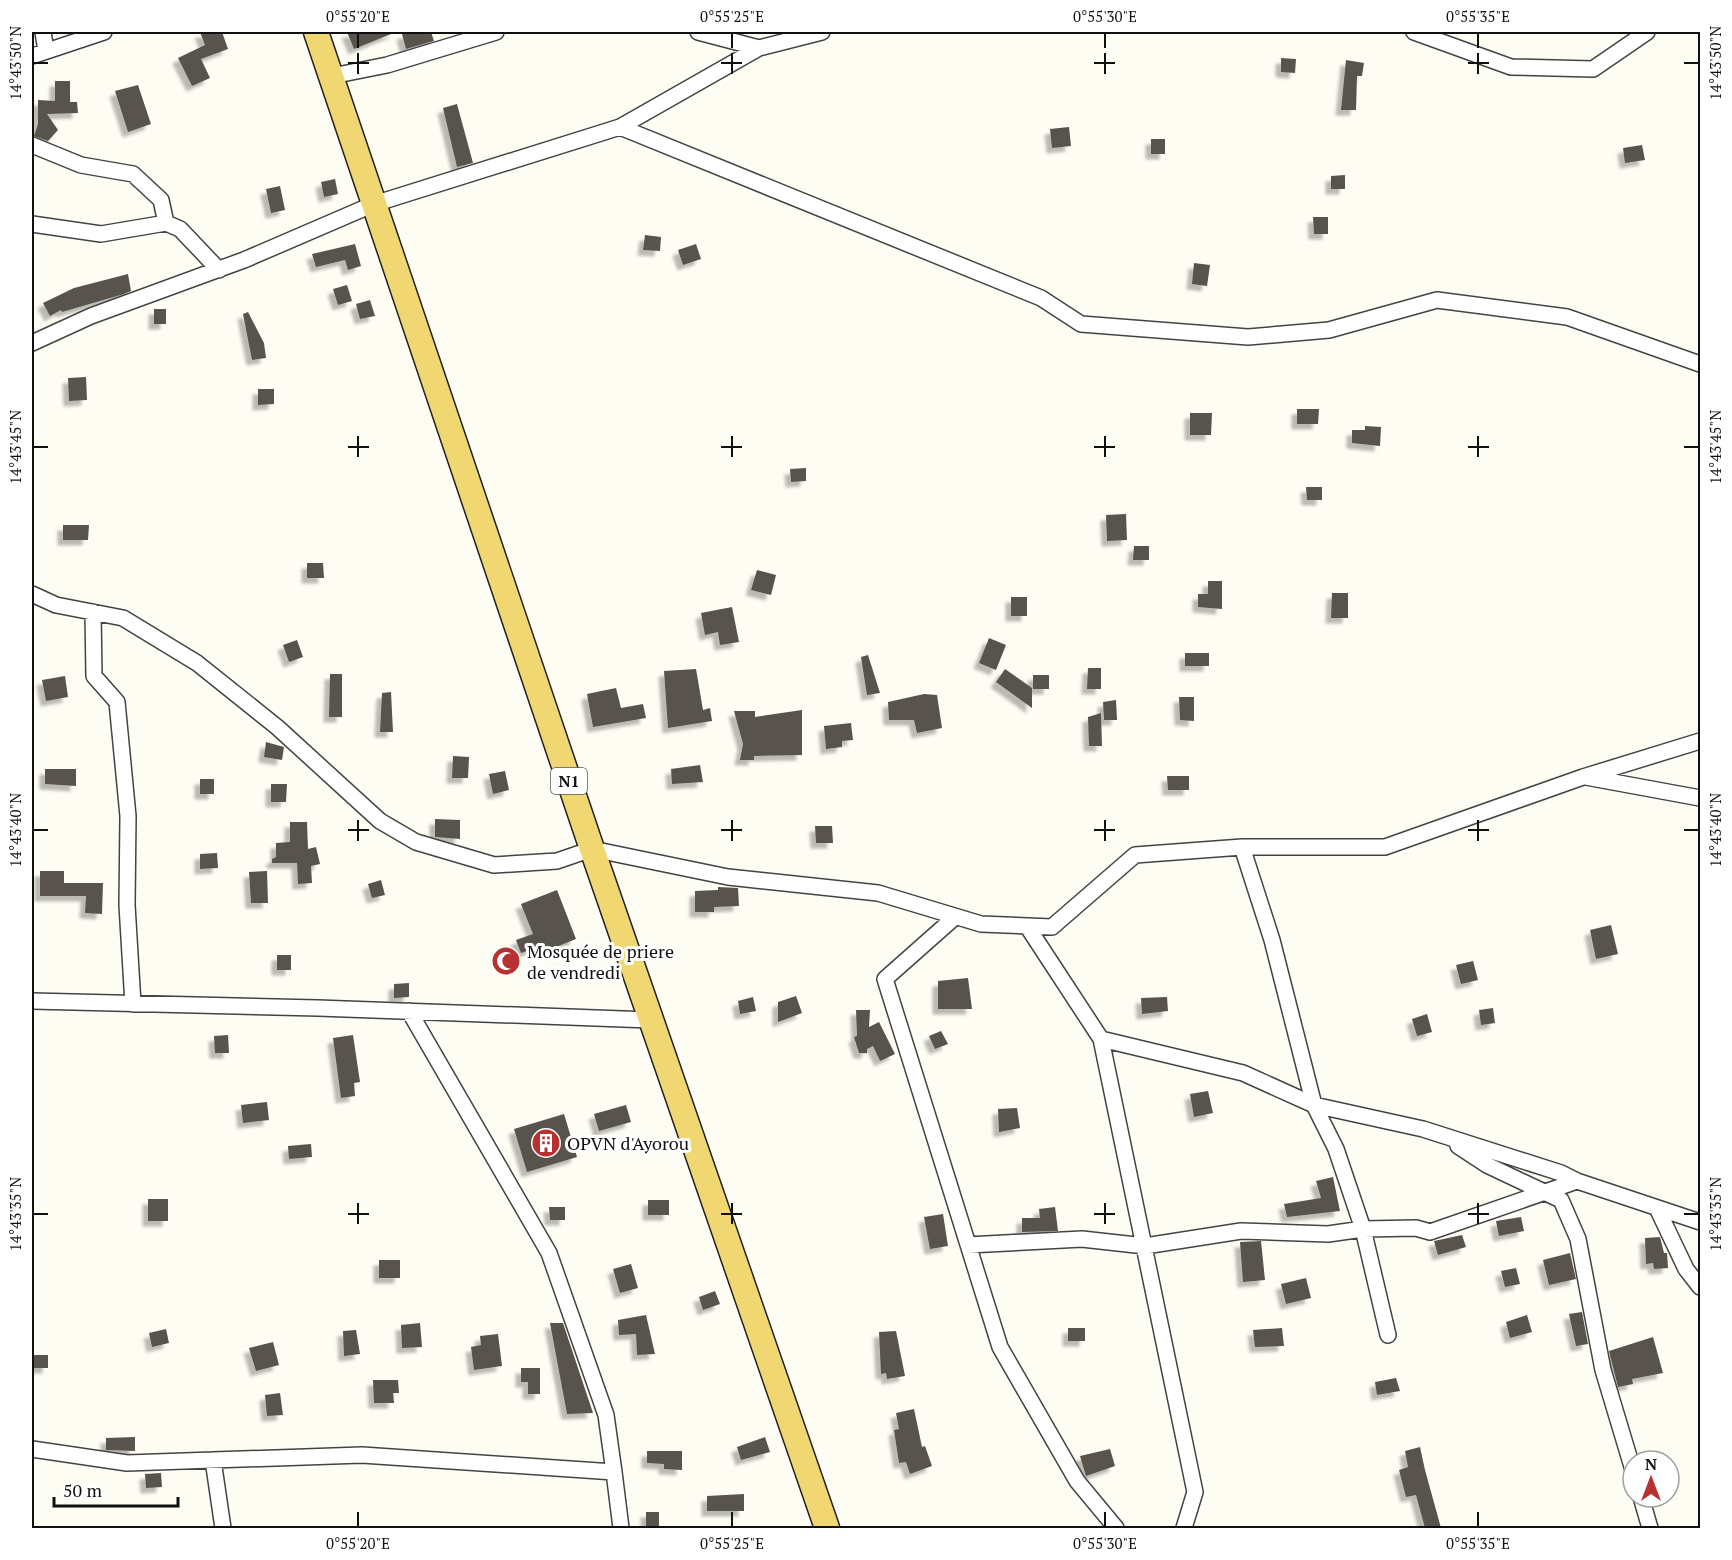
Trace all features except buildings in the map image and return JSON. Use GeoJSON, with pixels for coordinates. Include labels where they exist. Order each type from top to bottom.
{"type":"FeatureCollection","features":[{"type":"Feature","properties":{"kind":"main road","name":"N1"},"geometry":{"type":"LineString","coordinates":[[316,32],[650,1020],[827,1528]]}},
{"type":"Feature","properties":{"kind":"street"},"geometry":{"type":"LineString","coordinates":[[38,53],[43,32]]}},
{"type":"Feature","properties":{"kind":"street"},"geometry":{"type":"LineString","coordinates":[[38,53],[104,32]]}},
{"type":"Feature","properties":{"kind":"street"},"geometry":{"type":"LineString","coordinates":[[332,76],[387,64],[496,32]]}},
{"type":"Feature","properties":{"kind":"street"},"geometry":{"type":"LineString","coordinates":[[698,32],[759,48]]}},
{"type":"Feature","properties":{"kind":"street"},"geometry":{"type":"LineString","coordinates":[[32,343],[91,316],[219,270],[374,204],[620,127],[759,48],[822,32]]}},
{"type":"Feature","properties":{"kind":"street"},"geometry":{"type":"LineString","coordinates":[[1414,32],[1511,67],[1593,69],[1647,32]]}},
{"type":"Feature","properties":{"kind":"street"},"geometry":{"type":"LineString","coordinates":[[620,127],[1041,298],[1081,324],[1248,337],[1329,330],[1437,300],[1567,317],[1701,364]]}},
{"type":"Feature","properties":{"kind":"street"},"geometry":{"type":"LineString","coordinates":[[32,145],[81,165],[133,174],[160,200],[166,223]]}},
{"type":"Feature","properties":{"kind":"street"},"geometry":{"type":"LineString","coordinates":[[32,224],[101,234],[166,223],[180,229],[219,270]]}},
{"type":"Feature","properties":{"kind":"street"},"geometry":{"type":"LineString","coordinates":[[32,594],[56,605],[123,618],[196,663],[278,727],[380,821],[416,842],[494,865],[557,861],[592,849],[728,877],[878,893],[981,924],[1053,927],[1135,855],[1242,846],[1385,847],[1583,777],[1701,741]]}},
{"type":"Feature","properties":{"kind":"street"},"geometry":{"type":"LineString","coordinates":[[93,612],[94,676],[117,702],[128,816],[128,905],[133,1004]]}},
{"type":"Feature","properties":{"kind":"street"},"geometry":{"type":"LineString","coordinates":[[1583,777],[1701,798]]}},
{"type":"Feature","properties":{"kind":"street"},"geometry":{"type":"LineString","coordinates":[[1242,846],[1272,940],[1314,1105],[1336,1149],[1363,1229],[1388,1335]]}},
{"type":"Feature","properties":{"kind":"street"},"geometry":{"type":"LineString","coordinates":[[955,917],[885,979],[1000,1347],[1077,1481],[1116,1528]]}},
{"type":"Feature","properties":{"kind":"street"},"geometry":{"type":"LineString","coordinates":[[1028,926],[1101,1039],[1195,1492],[1184,1528]]}},
{"type":"Feature","properties":{"kind":"street"},"geometry":{"type":"LineString","coordinates":[[32,1000],[650,1020]]}},
{"type":"Feature","properties":{"kind":"street"},"geometry":{"type":"LineString","coordinates":[[409,1011],[549,1253],[606,1415],[621,1528]]}},
{"type":"Feature","properties":{"kind":"street"},"geometry":{"type":"LineString","coordinates":[[1101,1039],[1243,1073],[1314,1105],[1440,1134],[1562,1173],[1577,1181],[1701,1222]]}},
{"type":"Feature","properties":{"kind":"street"},"geometry":{"type":"LineString","coordinates":[[1440,1134],[1487,1165],[1547,1191],[1561,1200],[1578,1239],[1603,1370],[1627,1449]]}},
{"type":"Feature","properties":{"kind":"street"},"geometry":{"type":"LineString","coordinates":[[968,1245],[1082,1239],[1145,1246],[1241,1232],[1328,1234],[1363,1229],[1416,1228],[1430,1232],[1577,1181]]}},
{"type":"Feature","properties":{"kind":"street"},"geometry":{"type":"LineString","coordinates":[[1657,1208],[1686,1269],[1701,1287]]}},
{"type":"Feature","properties":{"kind":"street"},"geometry":{"type":"LineString","coordinates":[[32,1449],[127,1462],[362,1455],[614,1472]]}},
{"type":"Feature","properties":{"kind":"street"},"geometry":{"type":"LineString","coordinates":[[213,1460],[224,1528]]}},
{"type":"Feature","properties":{"kind":"street"},"geometry":{"type":"LineString","coordinates":[[1644,1509],[1650,1528]]}},
{"type":"Feature","properties":{"kind":"place","name":"Mosquée de priere de vendredi"},"geometry":{"type":"Point","coordinates":[506,961]}},
{"type":"Feature","properties":{"kind":"place","name":"OPVN d'Ayorou"},"geometry":{"type":"Point","coordinates":[546,1143]}}]}
